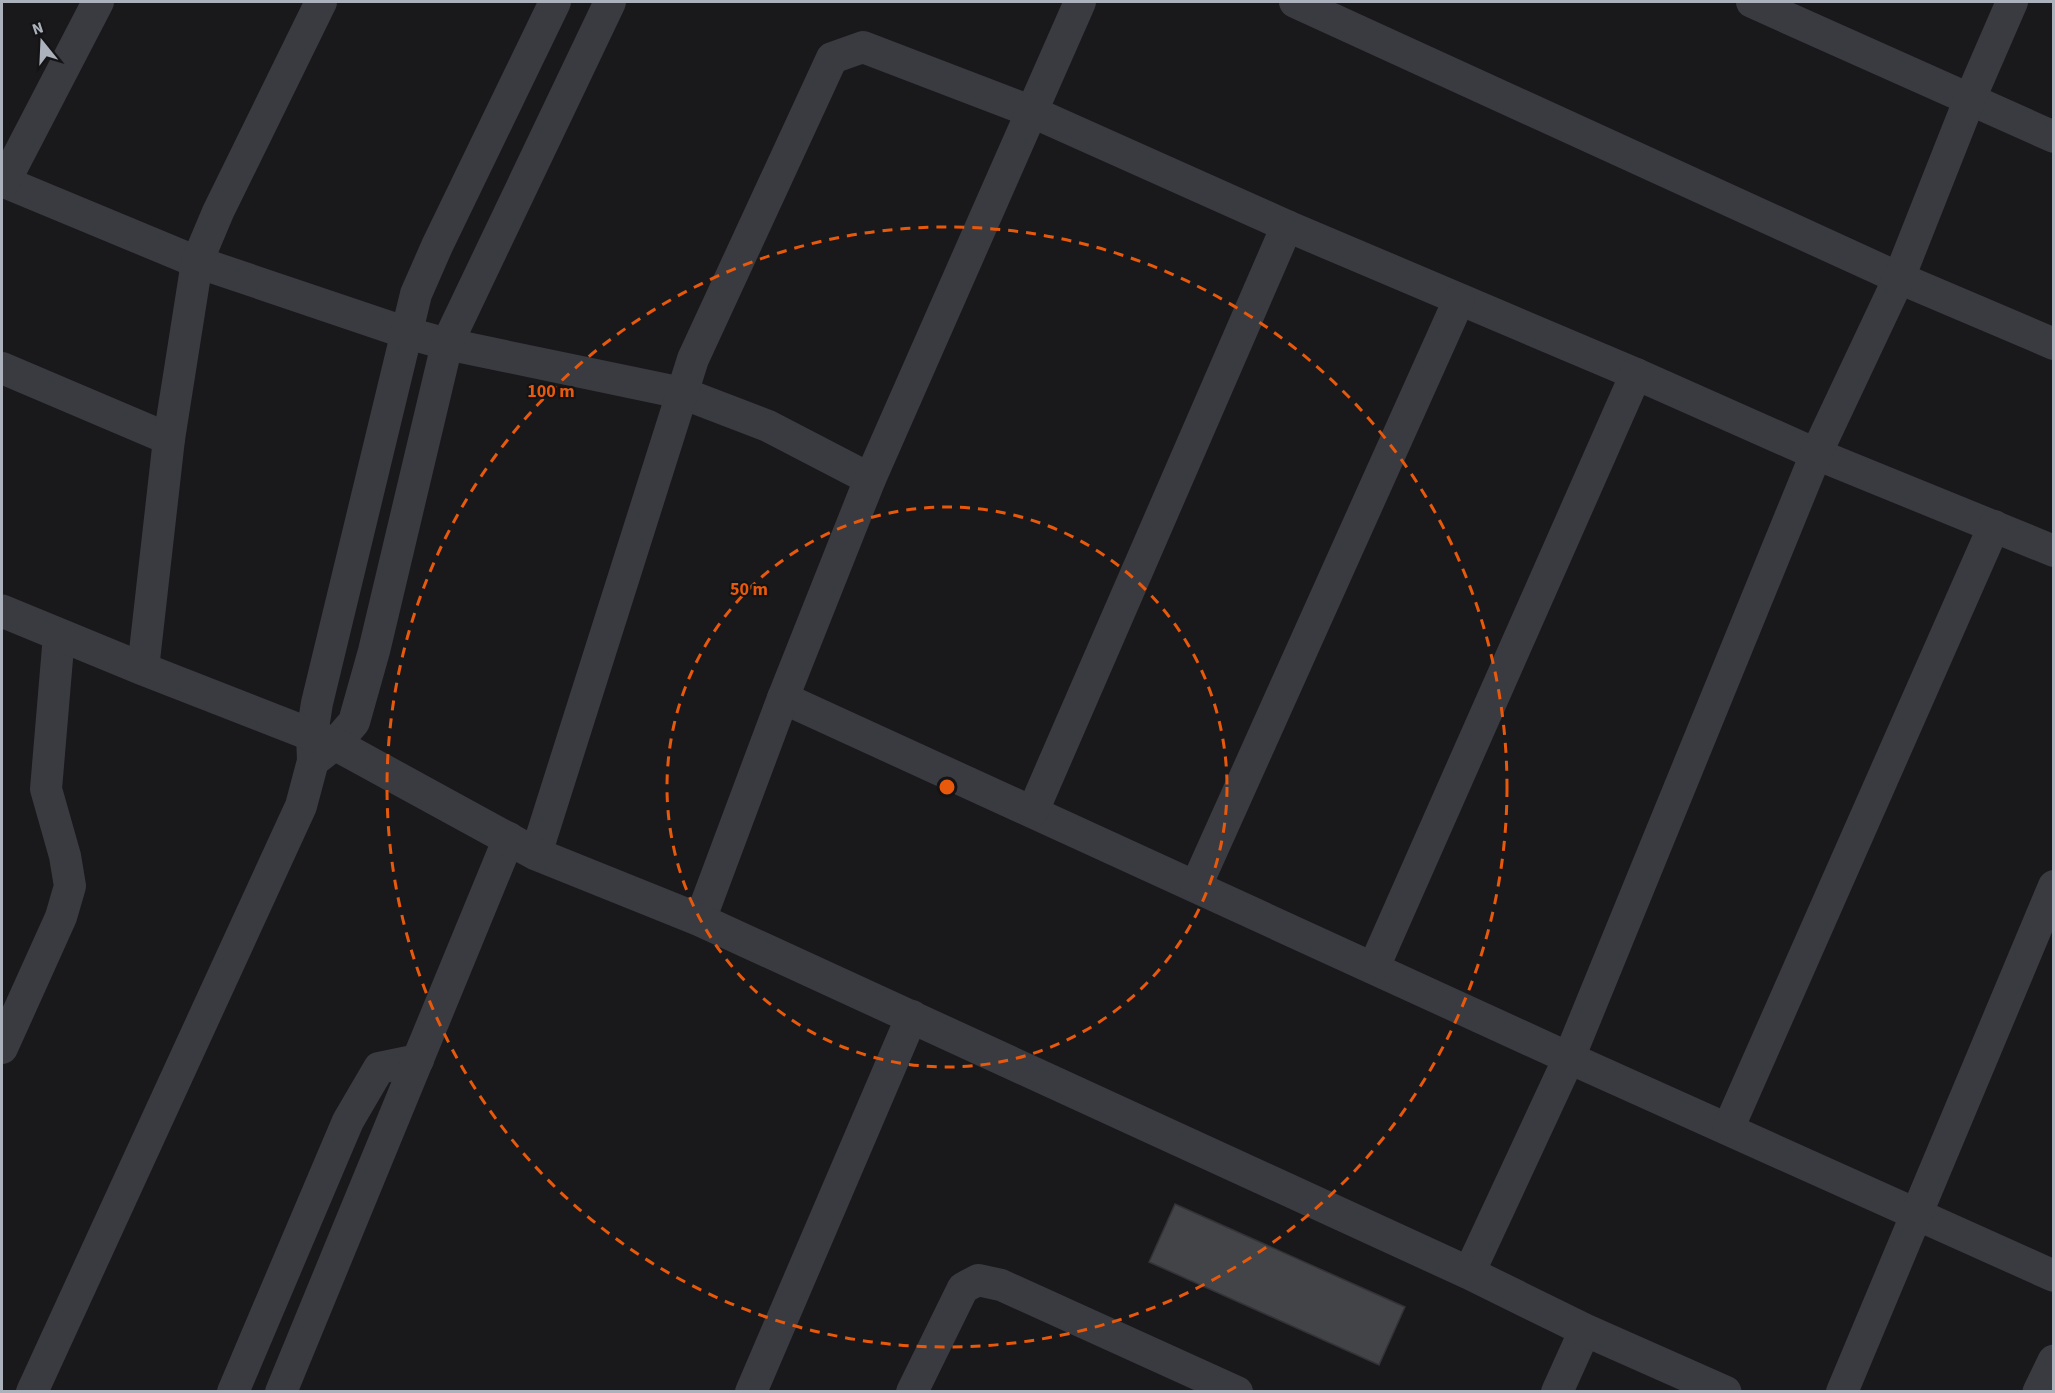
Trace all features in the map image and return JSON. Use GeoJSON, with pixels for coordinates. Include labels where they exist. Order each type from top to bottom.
{"type":"FeatureCollection","features":[{"type":"Feature","properties":{"kind":"street"},"geometry":{"type":"LineString","coordinates":[[98,2],[3,182],[197,262],[407,333],[447,344],[682,393],[768,426],[870,479]]}},
{"type":"Feature","properties":{"kind":"street"},"geometry":{"type":"LineString","coordinates":[[143,669],[169,439],[197,262],[218,212],[321,2]]}},
{"type":"Feature","properties":{"kind":"street"},"geometry":{"type":"LineString","coordinates":[[32,1392],[301,806],[320,746],[317,703],[416,294],[436,246],[555,2]]}},
{"type":"Feature","properties":{"kind":"street"},"geometry":{"type":"LineString","coordinates":[[320,746],[354,722],[374,651],[447,344],[610,2]]}},
{"type":"Feature","properties":{"kind":"street"},"geometry":{"type":"LineString","coordinates":[[700,920],[783,698],[870,479],[1030,111],[1080,2]]}},
{"type":"Feature","properties":{"kind":"street"},"geometry":{"type":"LineString","coordinates":[[1295,2],[1899,278],[2054,344]]}},
{"type":"Feature","properties":{"kind":"street"},"geometry":{"type":"LineString","coordinates":[[1752,2],[1969,101],[2054,137]]}},
{"type":"Feature","properties":{"kind":"street"},"geometry":{"type":"LineString","coordinates":[[1469,1273],[1569,1058],[1816,454],[1899,278],[1969,101],[2012,2]]}},
{"type":"Feature","properties":{"kind":"street"},"geometry":{"type":"LineString","coordinates":[[280,1392],[418,1060],[523,846],[693,359],[832,58],[862,47],[1030,111],[1287,226],[1636,374],[1816,454],[2054,551]]}},
{"type":"Feature","properties":{"kind":"street"},"geometry":{"type":"LineString","coordinates":[[1032,811],[1287,226]]}},
{"type":"Feature","properties":{"kind":"street"},"geometry":{"type":"LineString","coordinates":[[1196,886],[1459,300]]}},
{"type":"Feature","properties":{"kind":"street"},"geometry":{"type":"LineString","coordinates":[[2,368],[169,439]]}},
{"type":"Feature","properties":{"kind":"street"},"geometry":{"type":"LineString","coordinates":[[1374,968],[1636,374]]}},
{"type":"Feature","properties":{"kind":"street"},"geometry":{"type":"LineString","coordinates":[[1728,1129],[1994,526]]}},
{"type":"Feature","properties":{"kind":"street"},"geometry":{"type":"LineString","coordinates":[[2,611],[320,746],[523,846],[700,920],[1469,1273],[1585,1330],[1725,1392]]}},
{"type":"Feature","properties":{"kind":"street"},"geometry":{"type":"LineString","coordinates":[[2,1048],[61,916],[70,886],[65,856],[46,789],[59,635]]}},
{"type":"Feature","properties":{"kind":"street"},"geometry":{"type":"LineString","coordinates":[[783,698],[1569,1058],[2054,1276]]}},
{"type":"Feature","properties":{"kind":"street"},"geometry":{"type":"LineString","coordinates":[[1842,1392],[2054,886]]}},
{"type":"Feature","properties":{"kind":"street"},"geometry":{"type":"LineString","coordinates":[[751,1392],[912,1017]]}},
{"type":"Feature","properties":{"kind":"street"},"geometry":{"type":"LineString","coordinates":[[233,1392],[348,1120],[379,1068],[418,1060]]}},
{"type":"Feature","properties":{"kind":"street"},"geometry":{"type":"LineString","coordinates":[[912,1392],[963,1288],[978,1280],[1001,1285],[1237,1392]]}},
{"type":"Feature","properties":{"kind":"street"},"geometry":{"type":"LineString","coordinates":[[1557,1392],[1585,1330]]}},
{"type":"Feature","properties":{"kind":"street"},"geometry":{"type":"LineString","coordinates":[[2039,1392],[2054,1361]]}},
{"type":"Feature","properties":{"kind":"building"},"geometry":{"type":"Polygon","coordinates":[[[1175,1204],[1405,1307],[1379,1365],[1149,1262],[1175,1204]]]}}]}
